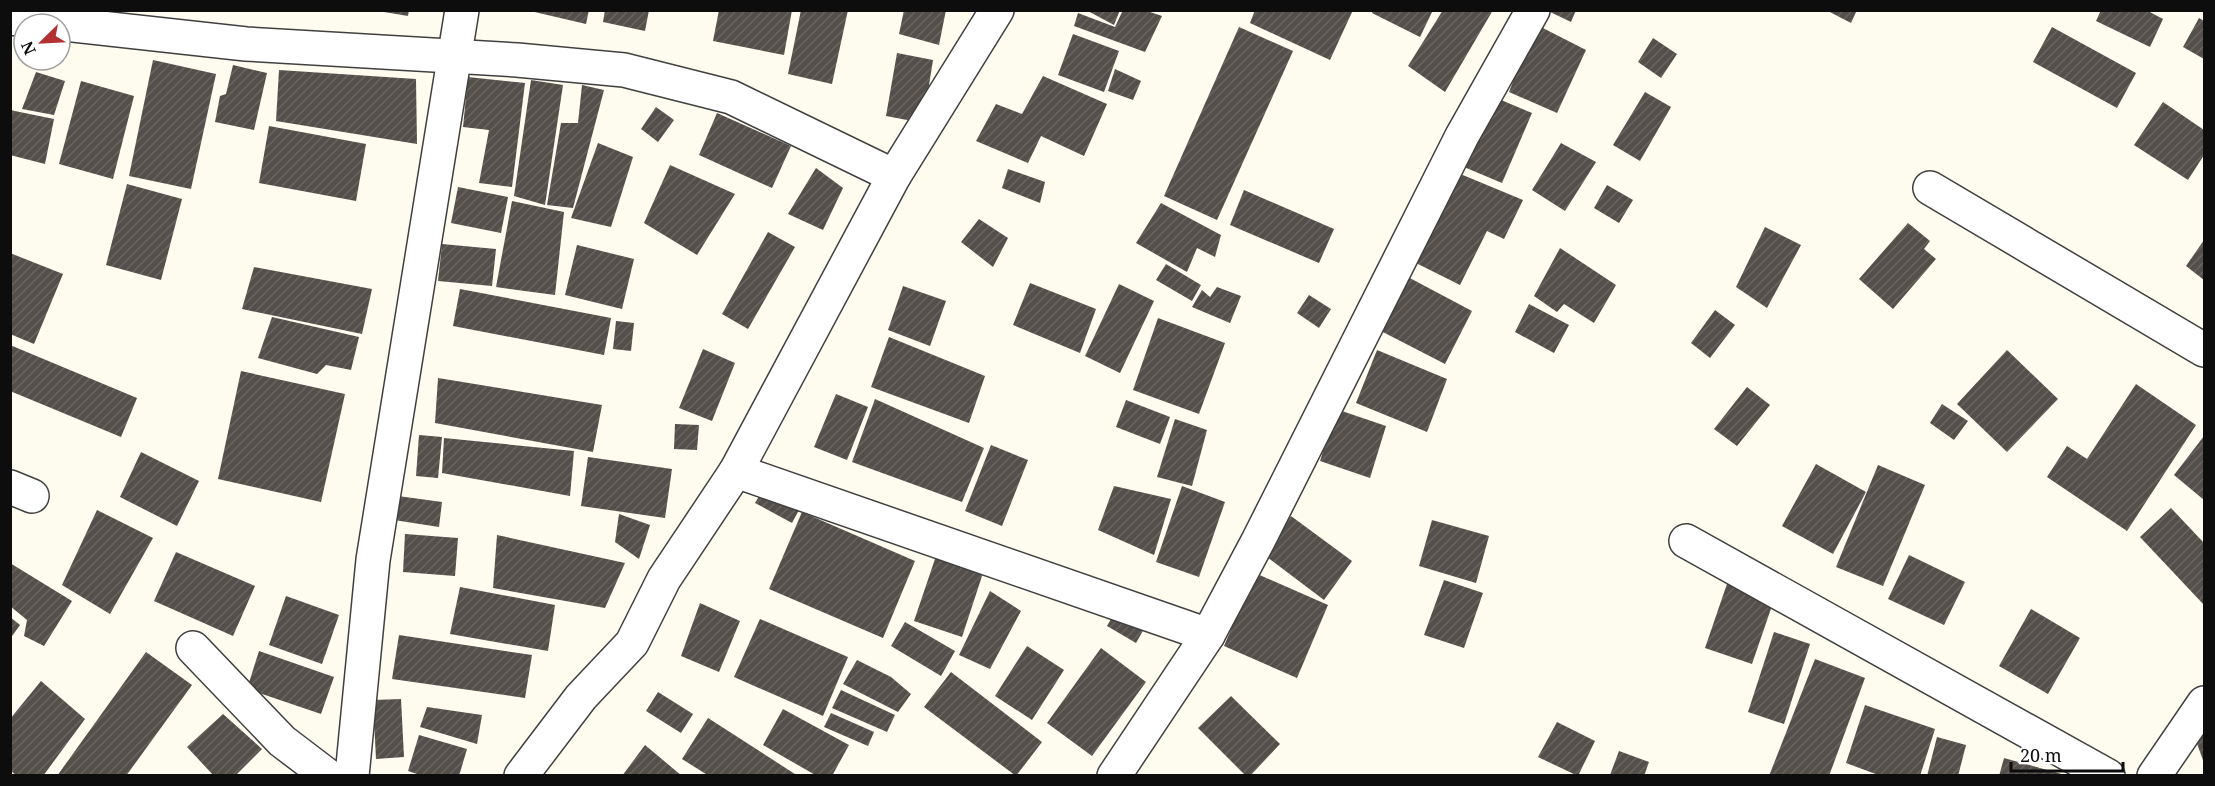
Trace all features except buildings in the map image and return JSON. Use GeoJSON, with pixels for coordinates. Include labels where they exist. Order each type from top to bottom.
{"type":"FeatureCollection","features":[{"type":"Feature","properties":{"kind":"street"},"geometry":{"type":"LineString","coordinates":[[352,776],[373,560],[462,10]]}},
{"type":"Feature","properties":{"kind":"street"},"geometry":{"type":"LineString","coordinates":[[521,776],[581,697],[632,642],[664,579],[736,471],[894,176],[997,10]]}},
{"type":"Feature","properties":{"kind":"street"},"geometry":{"type":"LineString","coordinates":[[1114,776],[1208,635],[1258,541],[1462,136],[1533,10]]}},
{"type":"Feature","properties":{"kind":"street"},"geometry":{"type":"LineString","coordinates":[[10,18],[246,44],[571,64],[624,70],[730,97],[894,176]]}},
{"type":"Feature","properties":{"kind":"street"},"geometry":{"type":"LineString","coordinates":[[1930,188],[2205,350]]}},
{"type":"Feature","properties":{"kind":"street"},"geometry":{"type":"LineString","coordinates":[[736,471],[1208,635]]}},
{"type":"Feature","properties":{"kind":"street"},"geometry":{"type":"LineString","coordinates":[[1686,541],[2108,776]]}},
{"type":"Feature","properties":{"kind":"street"},"geometry":{"type":"LineString","coordinates":[[193,648],[282,741],[328,776]]}},
{"type":"Feature","properties":{"kind":"street"},"geometry":{"type":"LineString","coordinates":[[2154,776],[2205,703]]}}]}
